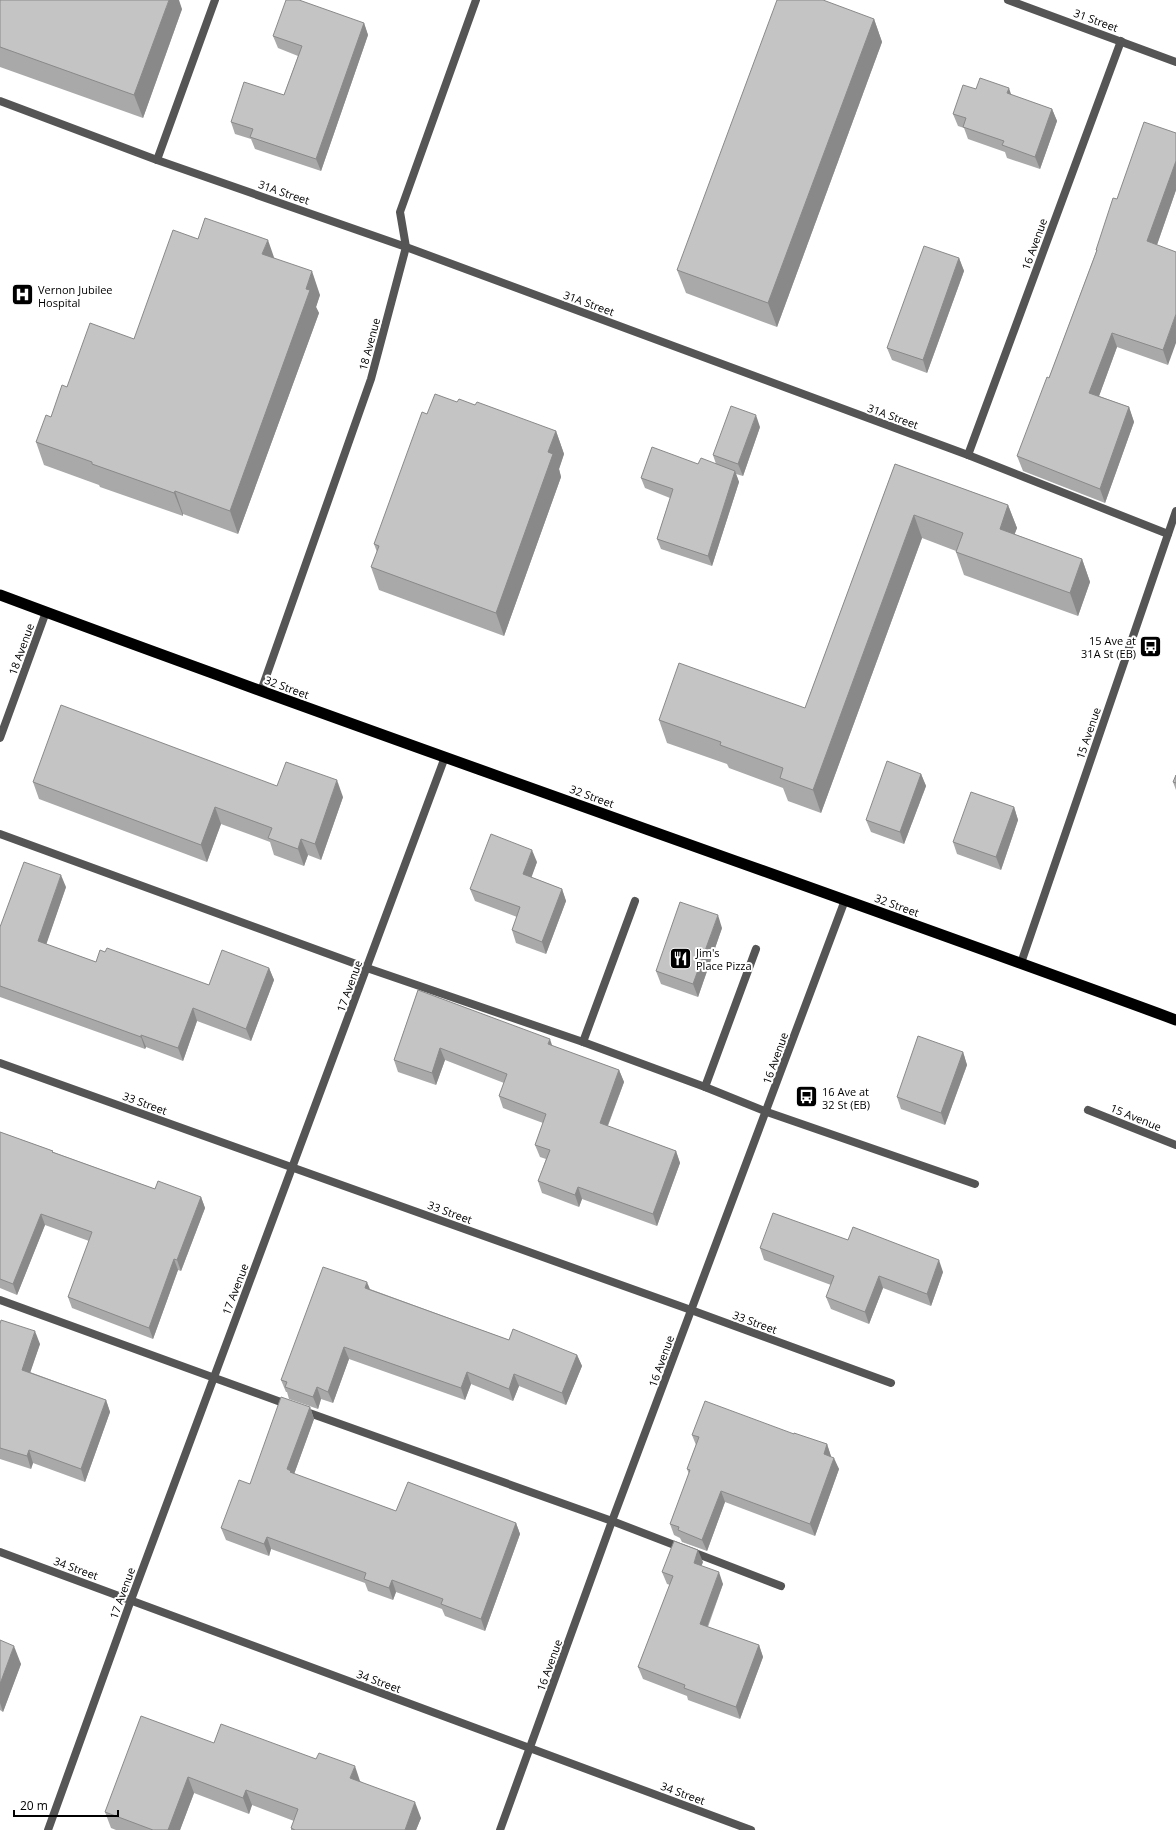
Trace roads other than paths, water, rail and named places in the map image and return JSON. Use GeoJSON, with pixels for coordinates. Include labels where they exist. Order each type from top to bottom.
{"type":"FeatureCollection","features":[{"type":"Feature","properties":{"kind":"highway","name":"32 Street"},"geometry":{"type":"LineString","coordinates":[[0,595],[261,691],[1176,1020]]}},
{"type":"Feature","properties":{"kind":"street"},"geometry":{"type":"LineString","coordinates":[[157,160],[215,0]]}},
{"type":"Feature","properties":{"kind":"street","name":"18 Avenue"},"geometry":{"type":"LineString","coordinates":[[261,691],[371,379],[406,247],[400,212],[476,0]]}},
{"type":"Feature","properties":{"kind":"street","name":"31 Street"},"geometry":{"type":"LineString","coordinates":[[1008,0],[1176,62]]}},
{"type":"Feature","properties":{"kind":"street","name":"16 Avenue"},"geometry":{"type":"LineString","coordinates":[[968,455],[1121,41]]}},
{"type":"Feature","properties":{"kind":"street","name":"31A Street"},"geometry":{"type":"LineString","coordinates":[[0,101],[157,160],[406,247],[968,455],[1168,534]]}},
{"type":"Feature","properties":{"kind":"street","name":"15 Avenue"},"geometry":{"type":"LineString","coordinates":[[1021,963],[1176,511]]}},
{"type":"Feature","properties":{"kind":"street","name":"18 Avenue"},"geometry":{"type":"LineString","coordinates":[[0,738],[46,612]]}},
{"type":"Feature","properties":{"kind":"street","name":"17 Avenue"},"geometry":{"type":"LineString","coordinates":[[48,1830],[131,1600],[293,1168],[363,967],[446,757]]}},
{"type":"Feature","properties":{"kind":"street"},"geometry":{"type":"LineString","coordinates":[[0,834],[363,967],[583,1042],[705,1087],[767,1112],[975,1184]]}},
{"type":"Feature","properties":{"kind":"street","name":"16 Avenue"},"geometry":{"type":"LineString","coordinates":[[500,1830],[612,1522],[767,1112],[845,900]]}},
{"type":"Feature","properties":{"kind":"street"},"geometry":{"type":"LineString","coordinates":[[583,1042],[635,901]]}},
{"type":"Feature","properties":{"kind":"street"},"geometry":{"type":"LineString","coordinates":[[705,1087],[756,949]]}},
{"type":"Feature","properties":{"kind":"street","name":"33 Street"},"geometry":{"type":"LineString","coordinates":[[0,1064],[892,1383]]}},
{"type":"Feature","properties":{"kind":"street","name":"15 Avenue"},"geometry":{"type":"LineString","coordinates":[[1088,1110],[1176,1145]]}},
{"type":"Feature","properties":{"kind":"street"},"geometry":{"type":"LineString","coordinates":[[0,1300],[612,1522],[781,1586]]}},
{"type":"Feature","properties":{"kind":"street","name":"34 Street"},"geometry":{"type":"LineString","coordinates":[[0,1552],[751,1830]]}},
{"type":"Feature","properties":{"kind":"place","name":"Vernon Jubilee Hospital"},"geometry":{"type":"Point","coordinates":[23,295]}},
{"type":"Feature","properties":{"kind":"place","name":"15 Ave at 31A St (EB)"},"geometry":{"type":"Point","coordinates":[1151,646]}},
{"type":"Feature","properties":{"kind":"place","name":"Jim's Place Pizza"},"geometry":{"type":"Point","coordinates":[681,958]}},
{"type":"Feature","properties":{"kind":"place","name":"16 Ave at 32 St (EB)"},"geometry":{"type":"Point","coordinates":[806,1097]}}]}
